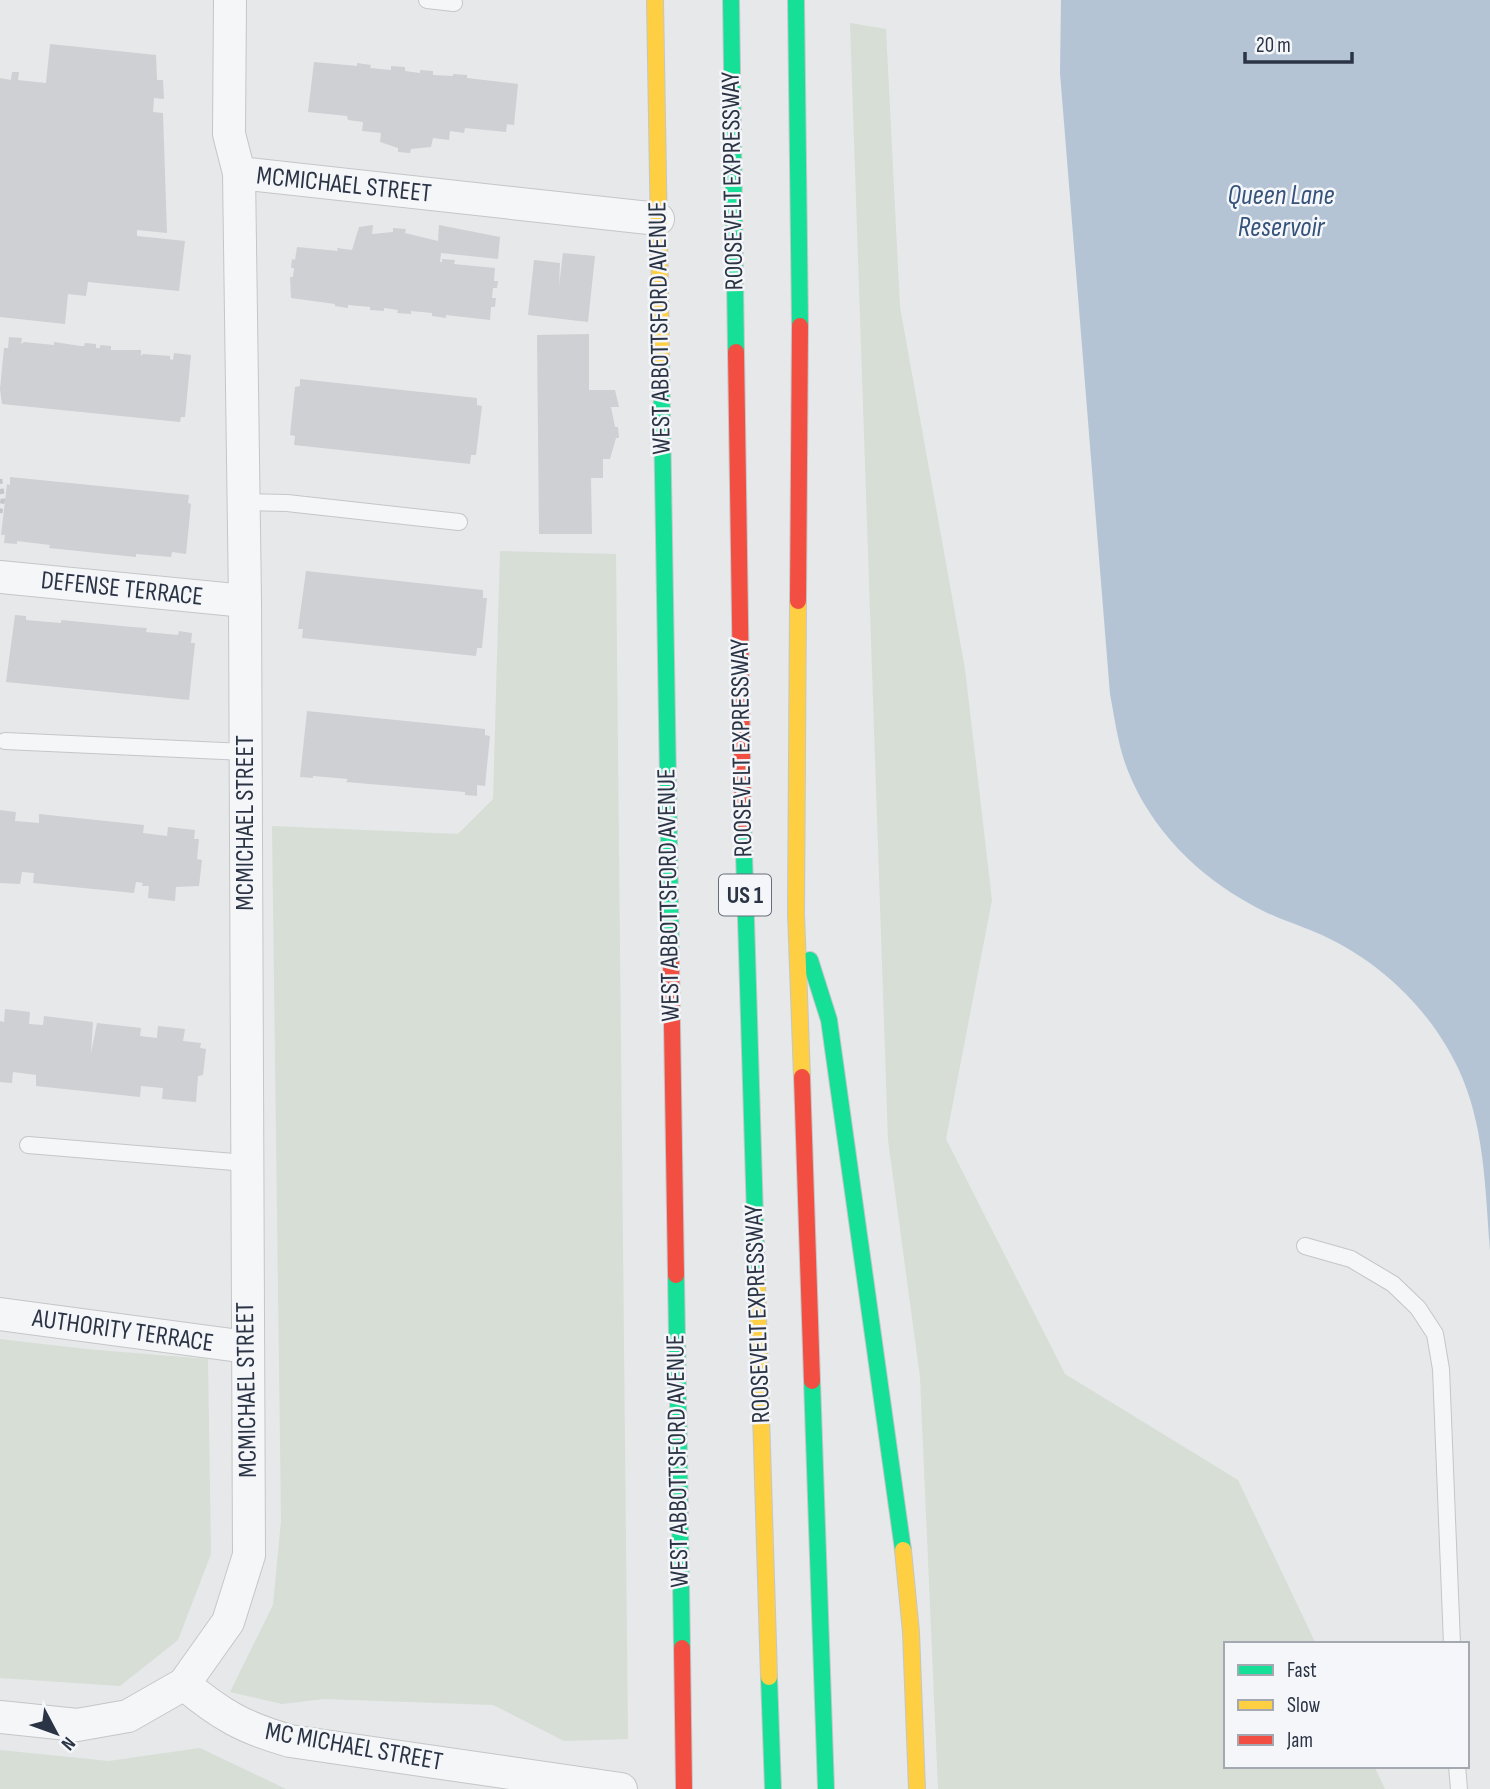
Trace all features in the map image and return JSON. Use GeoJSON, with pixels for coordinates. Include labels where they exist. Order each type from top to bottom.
{"type":"FeatureCollection","features":[{"type":"Feature","properties":{"kind":"main road","name":"WEST ABBOTTSFORD AVENUE"},"geometry":{"type":"LineString","coordinates":[[655,0],[684,1789]]}},
{"type":"Feature","properties":{"kind":"main road","name":"ROOSEVELT EXPRESSWAY"},"geometry":{"type":"LineString","coordinates":[[731,0],[743,846],[773,1789]]}},
{"type":"Feature","properties":{"kind":"main road","name":"ROOSEVELT EXPRESSWAY"},"geometry":{"type":"LineString","coordinates":[[796,0],[800,371],[796,913],[825,1789]]}},
{"type":"Feature","properties":{"kind":"main road"},"geometry":{"type":"LineString","coordinates":[[796,913],[829,1020],[894,1484],[911,1632],[917,1789]]}},
{"type":"Feature","properties":{"kind":"street"},"geometry":{"type":"LineString","coordinates":[[230,0],[229,134],[239,173]]}},
{"type":"Feature","properties":{"kind":"street","name":"MCMICHAEL STREET"},"geometry":{"type":"LineString","coordinates":[[0,1717],[77,1725],[128,1716],[184,1684],[228,1622],[249,1555],[245,601],[239,173],[658,219]]}},
{"type":"Feature","properties":{"kind":"street","name":"DEFENSE TERRACE"},"geometry":{"type":"LineString","coordinates":[[0,577],[245,601]]}},
{"type":"Feature","properties":{"kind":"street","name":"AUTHORITY TERRACE"},"geometry":{"type":"LineString","coordinates":[[0,1314],[247,1347]]}},
{"type":"Feature","properties":{"kind":"street","name":"MC MICHAEL STREET"},"geometry":{"type":"LineString","coordinates":[[184,1684],[233,1721],[290,1741],[621,1789]]}},
{"type":"Feature","properties":{"kind":"lane"},"geometry":{"type":"LineString","coordinates":[[427,0],[454,3]]}},
{"type":"Feature","properties":{"kind":"lane"},"geometry":{"type":"LineString","coordinates":[[243,502],[287,503],[459,522]]}},
{"type":"Feature","properties":{"kind":"lane"},"geometry":{"type":"LineString","coordinates":[[5,741],[245,752]]}},
{"type":"Feature","properties":{"kind":"lane"},"geometry":{"type":"LineString","coordinates":[[28,1145],[246,1163]]}},
{"type":"Feature","properties":{"kind":"lane"},"geometry":{"type":"LineString","coordinates":[[1304,1246],[1351,1259],[1393,1284],[1418,1308],[1434,1334],[1441,1369],[1452,1642]]}},
{"type":"Feature","properties":{"kind":"lane"},"geometry":{"type":"LineString","coordinates":[[1457,1768],[1459,1789]]}},
{"type":"Feature","properties":{"kind":"path"},"geometry":{"type":"LineString","coordinates":[[0,479],[3,499],[0,513]]}},
{"type":"Feature","properties":{"kind":"shaded area"},"geometry":{"type":"Polygon","coordinates":[[[850,23],[886,29],[900,307],[965,669],[992,900],[946,1139],[1065,1374],[1238,1480],[1315,1642],[1224,1642],[1224,1768],[1375,1768],[1385,1789],[938,1789],[920,1377],[888,1140],[850,23]]]}},
{"type":"Feature","properties":{"kind":"shaded area"},"geometry":{"type":"Polygon","coordinates":[[[500,551],[616,554],[628,1739],[564,1741],[493,1705],[324,1699],[282,1704],[230,1692],[273,1605],[281,1521],[272,826],[458,834],[493,799],[500,551]]]}},
{"type":"Feature","properties":{"kind":"shaded area"},"geometry":{"type":"Polygon","coordinates":[[[0,1339],[208,1359],[211,1554],[178,1640],[120,1686],[0,1678],[0,1339]]]}},
{"type":"Feature","properties":{"kind":"shaded area"},"geometry":{"type":"Polygon","coordinates":[[[200,1748],[286,1789],[0,1789],[0,1750],[109,1761],[200,1748]]]}},
{"type":"Feature","properties":{"kind":"water","name":"Queen Lane Reservoir"},"geometry":{"type":"Polygon","coordinates":[[[1061,0],[1490,0],[1490,1250],[1485,1181],[1474,1112],[1458,1068],[1435,1028],[1405,993],[1370,963],[1330,939],[1252,905],[1195,865],[1178,849],[1149,812],[1128,771],[1110,694],[1060,73],[1061,0]]]}},
{"type":"Feature","properties":{"kind":"building"},"geometry":{"type":"Polygon","coordinates":[[[50,44],[156,55],[157,80],[163,80],[164,99],[154,98],[153,112],[163,113],[167,233],[137,230],[137,236],[185,241],[179,291],[88,282],[86,296],[68,294],[65,324],[0,317],[0,78],[11,80],[12,72],[19,72],[18,80],[46,83],[50,44]]]}},
{"type":"Feature","properties":{"kind":"building"},"geometry":{"type":"Polygon","coordinates":[[[314,62],[357,66],[357,63],[371,65],[370,68],[391,70],[391,66],[405,67],[405,71],[433,71],[433,75],[467,75],[467,78],[518,84],[514,125],[507,124],[506,132],[465,128],[464,133],[450,131],[449,140],[433,138],[431,147],[411,149],[410,153],[398,152],[398,148],[380,142],[381,133],[362,131],[363,122],[348,120],[347,116],[308,112],[314,62]]]}},
{"type":"Feature","properties":{"kind":"building"},"geometry":{"type":"Polygon","coordinates":[[[373,225],[372,234],[393,232],[393,228],[406,229],[405,233],[438,241],[439,225],[500,237],[498,259],[441,253],[440,262],[442,259],[455,260],[454,264],[495,268],[494,281],[498,281],[497,288],[493,288],[492,298],[496,298],[495,307],[491,307],[490,320],[446,315],[446,318],[432,316],[432,313],[411,311],[411,314],[397,313],[398,310],[384,308],[384,311],[370,310],[370,307],[348,305],[348,308],[291,298],[290,277],[293,277],[294,268],[291,268],[292,259],[295,260],[297,247],[352,250],[359,227],[373,225]]]}},
{"type":"Feature","properties":{"kind":"building"},"geometry":{"type":"Polygon","coordinates":[[[563,253],[595,256],[588,322],[528,315],[534,260],[560,263],[559,286],[563,253]]]}},
{"type":"Feature","properties":{"kind":"building"},"geometry":{"type":"Polygon","coordinates":[[[589,334],[589,390],[615,390],[619,407],[611,407],[619,438],[616,438],[610,459],[603,459],[603,478],[591,478],[592,534],[539,534],[537,335],[589,334]]]}},
{"type":"Feature","properties":{"kind":"building"},"geometry":{"type":"Polygon","coordinates":[[[9,337],[22,338],[21,344],[54,345],[54,342],[84,346],[85,343],[96,344],[96,348],[100,348],[100,345],[111,346],[111,350],[141,350],[141,356],[170,356],[173,360],[174,353],[191,355],[185,417],[181,417],[180,422],[2,404],[0,389],[4,348],[8,348],[9,337]]]}},
{"type":"Feature","properties":{"kind":"building"},"geometry":{"type":"Polygon","coordinates":[[[300,379],[477,398],[477,405],[482,406],[476,455],[471,455],[470,464],[294,445],[295,436],[290,435],[295,387],[300,386],[300,379]]]}},
{"type":"Feature","properties":{"kind":"building"},"geometry":{"type":"Polygon","coordinates":[[[10,477],[189,495],[188,503],[191,504],[186,554],[172,552],[171,557],[136,554],[136,557],[49,548],[50,545],[17,541],[17,544],[4,543],[5,535],[1,535],[10,477]]]}},
{"type":"Feature","properties":{"kind":"building"},"geometry":{"type":"Polygon","coordinates":[[[306,571],[483,590],[483,598],[487,598],[482,648],[477,648],[476,656],[302,638],[303,629],[298,629],[306,571]]]}},
{"type":"Feature","properties":{"kind":"building"},"geometry":{"type":"Polygon","coordinates":[[[15,615],[26,616],[26,620],[61,623],[61,620],[147,628],[146,632],[178,635],[179,631],[192,633],[191,643],[195,643],[189,700],[6,682],[15,615]]]}},
{"type":"Feature","properties":{"kind":"building"},"geometry":{"type":"Polygon","coordinates":[[[307,711],[485,729],[485,735],[490,736],[485,786],[477,785],[477,796],[465,795],[465,792],[346,782],[348,779],[300,777],[307,711]]]}},
{"type":"Feature","properties":{"kind":"building"},"geometry":{"type":"Polygon","coordinates":[[[0,810],[16,812],[15,821],[39,823],[39,814],[144,825],[143,833],[167,836],[168,827],[195,830],[194,839],[199,839],[197,859],[202,860],[199,886],[176,887],[175,901],[148,898],[149,886],[136,882],[134,893],[33,883],[34,873],[22,872],[20,884],[0,883],[0,810]]]}},
{"type":"Feature","properties":{"kind":"building"},"geometry":{"type":"Polygon","coordinates":[[[5,1009],[30,1012],[29,1024],[43,1025],[44,1016],[93,1022],[91,1053],[97,1023],[141,1028],[140,1036],[157,1038],[158,1026],[185,1029],[183,1041],[201,1043],[200,1048],[206,1049],[203,1075],[198,1076],[196,1102],[162,1099],[163,1088],[141,1086],[140,1097],[36,1086],[36,1075],[13,1072],[12,1083],[0,1082],[0,1021],[4,1022],[5,1009]]]}},
{"type":"Feature","properties":{"kind":"traffic: fast"},"geometry":{"type":"LineString","coordinates":[[731,0],[736,352]]}},
{"type":"Feature","properties":{"kind":"traffic: fast"},"geometry":{"type":"LineString","coordinates":[[796,0],[800,326]]}},
{"type":"Feature","properties":{"kind":"traffic: fast"},"geometry":{"type":"LineString","coordinates":[[661,356],[671,962]]}},
{"type":"Feature","properties":{"kind":"traffic: fast"},"geometry":{"type":"LineString","coordinates":[[743,820],[757,1283]]}},
{"type":"Feature","properties":{"kind":"traffic: fast"},"geometry":{"type":"LineString","coordinates":[[810,960],[829,1020],[903,1550]]}},
{"type":"Feature","properties":{"kind":"traffic: fast"},"geometry":{"type":"LineString","coordinates":[[676,1275],[682,1648]]}},
{"type":"Feature","properties":{"kind":"traffic: fast"},"geometry":{"type":"LineString","coordinates":[[812,1381],[826,1789]]}},
{"type":"Feature","properties":{"kind":"traffic: fast"},"geometry":{"type":"LineString","coordinates":[[769,1677],[773,1789]]}},
{"type":"Feature","properties":{"kind":"traffic: slow"},"geometry":{"type":"LineString","coordinates":[[655,0],[661,356]]}},
{"type":"Feature","properties":{"kind":"traffic: slow"},"geometry":{"type":"LineString","coordinates":[[798,601],[796,913],[802,1077]]}},
{"type":"Feature","properties":{"kind":"traffic: slow"},"geometry":{"type":"LineString","coordinates":[[757,1283],[769,1677]]}},
{"type":"Feature","properties":{"kind":"traffic: slow"},"geometry":{"type":"LineString","coordinates":[[903,1550],[911,1632],[917,1789]]}},
{"type":"Feature","properties":{"kind":"traffic: jam"},"geometry":{"type":"LineString","coordinates":[[798,601],[800,326]]}},
{"type":"Feature","properties":{"kind":"traffic: jam"},"geometry":{"type":"LineString","coordinates":[[736,352],[743,820]]}},
{"type":"Feature","properties":{"kind":"traffic: jam"},"geometry":{"type":"LineString","coordinates":[[671,962],[676,1275]]}},
{"type":"Feature","properties":{"kind":"traffic: jam"},"geometry":{"type":"LineString","coordinates":[[802,1077],[812,1381]]}},
{"type":"Feature","properties":{"kind":"traffic: jam"},"geometry":{"type":"LineString","coordinates":[[682,1648],[684,1789]]}}]}
